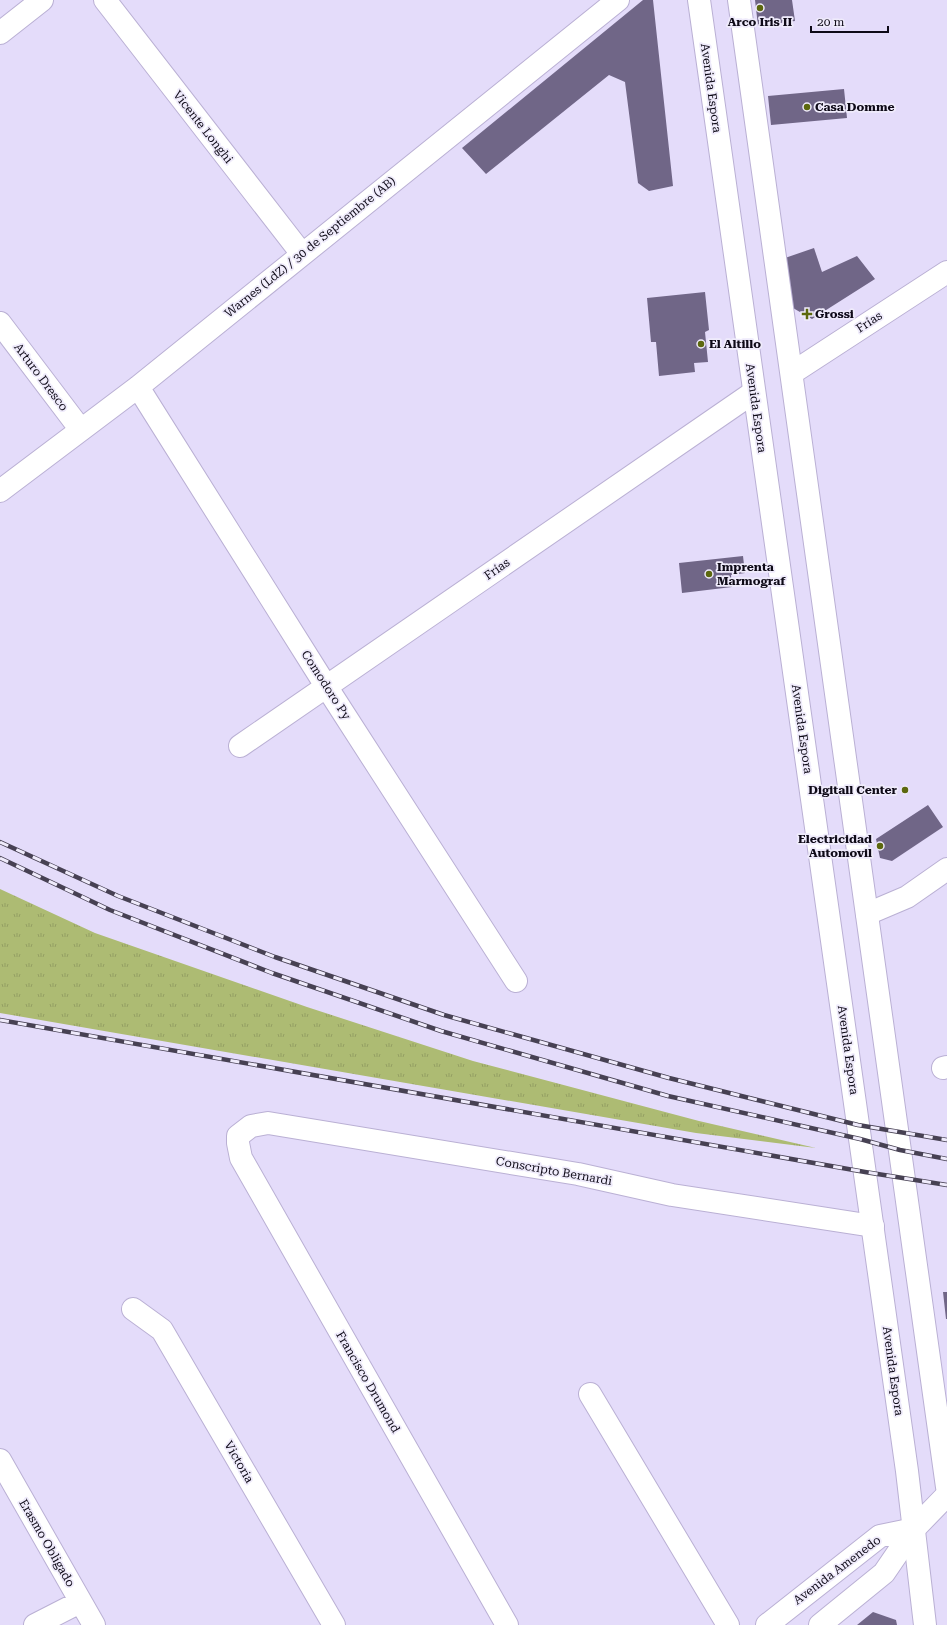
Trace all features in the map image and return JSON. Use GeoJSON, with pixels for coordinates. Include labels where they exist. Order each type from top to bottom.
{"type":"FeatureCollection","features":[{"type":"Feature","properties":{"kind":"street"},"geometry":{"type":"LineString","coordinates":[[0,33],[42,0]]}},
{"type":"Feature","properties":{"kind":"street","name":"Vicente Longhi"},"geometry":{"type":"LineString","coordinates":[[105,0],[302,254]]}},
{"type":"Feature","properties":{"kind":"street","name":"Warnes (LdZ) / 30 de Septiembre (AB)"},"geometry":{"type":"LineString","coordinates":[[0,491],[138,388],[618,0]]}},
{"type":"Feature","properties":{"kind":"street","name":"Avenida Espora"},"geometry":{"type":"LineString","coordinates":[[699,0],[873,1226],[926,1625]]}},
{"type":"Feature","properties":{"kind":"street"},"geometry":{"type":"LineString","coordinates":[[739,0],[947,1487]]}},
{"type":"Feature","properties":{"kind":"street","name":"Frías"},"geometry":{"type":"LineString","coordinates":[[792,373],[947,272]]}},
{"type":"Feature","properties":{"kind":"street","name":"Arturo Dresco"},"geometry":{"type":"LineString","coordinates":[[0,323],[81,430]]}},
{"type":"Feature","properties":{"kind":"street","name":"Comodoro Py"},"geometry":{"type":"LineString","coordinates":[[138,388],[326,686],[516,981]]}},
{"type":"Feature","properties":{"kind":"street","name":"Frías"},"geometry":{"type":"LineString","coordinates":[[240,746],[754,392]]}},
{"type":"Feature","properties":{"kind":"street"},"geometry":{"type":"LineString","coordinates":[[867,914],[906,897],[947,869]]}},
{"type":"Feature","properties":{"kind":"street","name":"Conscripto Bernardi"},"geometry":{"type":"LineString","coordinates":[[238,1136],[251,1126],[268,1123],[578,1174],[672,1195],[873,1226]]}},
{"type":"Feature","properties":{"kind":"street","name":"Francisco Drumond"},"geometry":{"type":"LineString","coordinates":[[238,1136],[241,1158],[506,1625]]}},
{"type":"Feature","properties":{"kind":"street","name":"Victoria"},"geometry":{"type":"LineString","coordinates":[[133,1309],[162,1330],[334,1625]]}},
{"type":"Feature","properties":{"kind":"street"},"geometry":{"type":"LineString","coordinates":[[590,1394],[728,1625]]}},
{"type":"Feature","properties":{"kind":"street","name":"Erasmo Obligado"},"geometry":{"type":"LineString","coordinates":[[0,1460],[94,1625]]}},
{"type":"Feature","properties":{"kind":"street","name":"Avenida Amenedo"},"geometry":{"type":"LineString","coordinates":[[820,1625],[884,1573],[914,1529],[947,1495]]}},
{"type":"Feature","properties":{"kind":"street","name":"Avenida Amenedo"},"geometry":{"type":"LineString","coordinates":[[767,1625],[880,1536],[914,1529]]}},
{"type":"Feature","properties":{"kind":"street"},"geometry":{"type":"LineString","coordinates":[[35,1625],[80,1602]]}},
{"type":"Feature","properties":{"kind":"green space"},"geometry":{"type":"Polygon","coordinates":[[[0,889],[95,933],[307,1007],[473,1061],[699,1121],[816,1148],[696,1133],[0,1013],[0,889]]]}},
{"type":"Feature","properties":{"kind":"building"},"geometry":{"type":"Polygon","coordinates":[[[643,0],[653,0],[673,186],[649,191],[638,183],[625,82],[609,75],[486,174],[462,148],[643,0]]]}},
{"type":"Feature","properties":{"kind":"building"},"geometry":{"type":"Polygon","coordinates":[[[755,0],[792,0],[795,21],[758,26],[755,0]]]}},
{"type":"Feature","properties":{"kind":"building","name":"Casa Domme"},"geometry":{"type":"Polygon","coordinates":[[[844,89],[847,118],[771,125],[768,96],[844,89]]]}},
{"type":"Feature","properties":{"kind":"building"},"geometry":{"type":"Polygon","coordinates":[[[814,248],[822,272],[857,256],[875,279],[812,319],[793,308],[785,258],[814,248]]]}},
{"type":"Feature","properties":{"kind":"building"},"geometry":{"type":"Polygon","coordinates":[[[705,292],[709,330],[705,332],[708,362],[694,363],[695,372],[659,376],[656,342],[651,342],[647,298],[705,292]]]}},
{"type":"Feature","properties":{"kind":"building","name":"Imprenta Marmograf"},"geometry":{"type":"Polygon","coordinates":[[[743,556],[745,573],[731,575],[732,587],[682,593],[679,563],[743,556]]]}},
{"type":"Feature","properties":{"kind":"building"},"geometry":{"type":"Polygon","coordinates":[[[928,805],[943,827],[892,861],[880,858],[876,839],[928,805]]]}},
{"type":"Feature","properties":{"kind":"building"},"geometry":{"type":"Polygon","coordinates":[[[943,1292],[947,1292],[947,1319],[946,1319],[943,1292]]]}},
{"type":"Feature","properties":{"kind":"building"},"geometry":{"type":"Polygon","coordinates":[[[873,1612],[896,1620],[897,1625],[857,1625],[873,1612]]]}},
{"type":"Feature","properties":{"kind":"railway"},"geometry":{"type":"LineString","coordinates":[[0,842],[118,896],[275,957],[444,1015],[669,1078],[858,1125],[947,1140]]}},
{"type":"Feature","properties":{"kind":"railway"},"geometry":{"type":"LineString","coordinates":[[0,858],[110,910],[272,973],[441,1031],[668,1096],[860,1139],[900,1150],[947,1159]]}},
{"type":"Feature","properties":{"kind":"railway"},"geometry":{"type":"LineString","coordinates":[[0,1020],[865,1172],[947,1185]]}},
{"type":"Feature","properties":{"kind":"place","name":"Arco Iris II"},"geometry":{"type":"Point","coordinates":[760,8]}},
{"type":"Feature","properties":{"kind":"place","name":"Casa Domme"},"geometry":{"type":"Point","coordinates":[807,107]}},
{"type":"Feature","properties":{"kind":"place","name":"Grossi"},"geometry":{"type":"Point","coordinates":[807,314]}},
{"type":"Feature","properties":{"kind":"place","name":"El Altillo"},"geometry":{"type":"Point","coordinates":[701,344]}},
{"type":"Feature","properties":{"kind":"place","name":"Imprenta Marmograf"},"geometry":{"type":"Point","coordinates":[709,574]}},
{"type":"Feature","properties":{"kind":"place","name":"Digitall Center"},"geometry":{"type":"Point","coordinates":[905,790]}},
{"type":"Feature","properties":{"kind":"place","name":"Electricidad Automovil"},"geometry":{"type":"Point","coordinates":[880,846]}}]}
